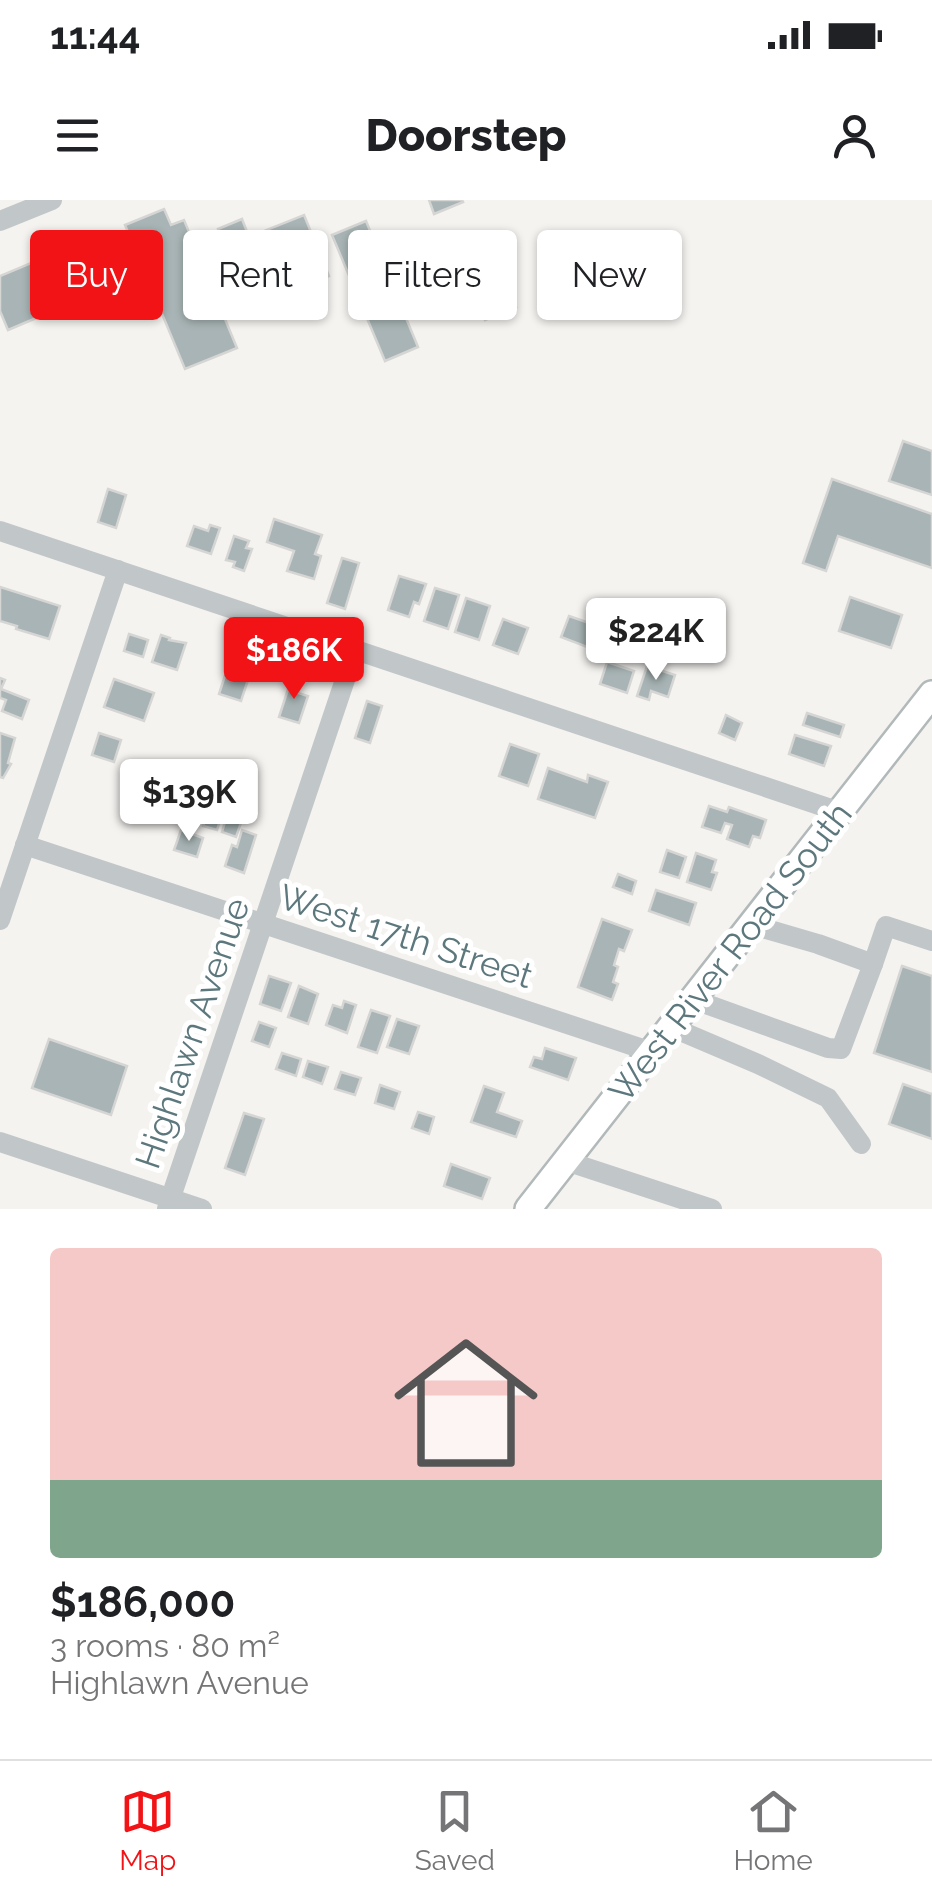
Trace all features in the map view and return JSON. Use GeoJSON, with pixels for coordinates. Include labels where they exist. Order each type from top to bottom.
{"type":"FeatureCollection","features":[{"type":"Feature","properties":{"kind":"main road","name":"West River Road South"},"geometry":{"type":"LineString","coordinates":[[528,1209],[932,694]]}},
{"type":"Feature","properties":{"kind":"street"},"geometry":{"type":"LineString","coordinates":[[0,221],[52,200]]}},
{"type":"Feature","properties":{"kind":"street"},"geometry":{"type":"LineString","coordinates":[[0,531],[840,812]]}},
{"type":"Feature","properties":{"kind":"street"},"geometry":{"type":"LineString","coordinates":[[0,920],[118,570]]}},
{"type":"Feature","properties":{"kind":"street","name":"Highlawn Avenue"},"geometry":{"type":"LineString","coordinates":[[169,1204],[355,650]]}},
{"type":"Feature","properties":{"kind":"street","name":"West 17th Street"},"geometry":{"type":"LineString","coordinates":[[26,845],[652,1052]]}},
{"type":"Feature","properties":{"kind":"street"},"geometry":{"type":"LineString","coordinates":[[750,924],[872,964]]}},
{"type":"Feature","properties":{"kind":"street"},"geometry":{"type":"LineString","coordinates":[[692,999],[828,1048],[842,1049],[886,926],[932,941]]}},
{"type":"Feature","properties":{"kind":"street"},"geometry":{"type":"LineString","coordinates":[[671,1027],[828,1098],[861,1144]]}},
{"type":"Feature","properties":{"kind":"street"},"geometry":{"type":"LineString","coordinates":[[0,1142],[169,1204],[202,1209]]}},
{"type":"Feature","properties":{"kind":"street"},"geometry":{"type":"LineString","coordinates":[[566,1161],[712,1209]]}},
{"type":"Feature","properties":{"kind":"building"},"geometry":{"type":"Polygon","coordinates":[[[429,200],[462,200],[463,202],[434,214],[429,200]]]}},
{"type":"Feature","properties":{"kind":"building"},"geometry":{"type":"Polygon","coordinates":[[[164,209],[171,225],[184,220],[188,230],[183,230],[183,320],[225,320],[237,348],[185,369],[163,316],[163,230],[127,230],[125,225],[164,209]]]}},
{"type":"Feature","properties":{"kind":"building"},"geometry":{"type":"Polygon","coordinates":[[[304,215],[310,230],[266,230],[304,215]]]}},
{"type":"Feature","properties":{"kind":"building"},"geometry":{"type":"Polygon","coordinates":[[[242,219],[246,230],[218,230],[218,229],[242,219]]]}},
{"type":"Feature","properties":{"kind":"building"},"geometry":{"type":"Polygon","coordinates":[[[366,221],[370,230],[348,230],[348,273],[332,235],[366,221]]]}},
{"type":"Feature","properties":{"kind":"building"},"geometry":{"type":"Polygon","coordinates":[[[30,263],[32,320],[8,330],[0,311],[0,276],[30,263]]]}},
{"type":"Feature","properties":{"kind":"building"},"geometry":{"type":"Polygon","coordinates":[[[368,320],[407,320],[418,347],[385,361],[368,320]]]}},
{"type":"Feature","properties":{"kind":"building"},"geometry":{"type":"Polygon","coordinates":[[[903,441],[932,451],[932,495],[889,481],[903,441]]]}},
{"type":"Feature","properties":{"kind":"building"},"geometry":{"type":"Polygon","coordinates":[[[832,479],[932,514],[932,568],[838,536],[826,571],[803,563],[832,479]]]}},
{"type":"Feature","properties":{"kind":"building"},"geometry":{"type":"Polygon","coordinates":[[[108,489],[126,495],[116,528],[98,522],[108,489]]]}},
{"type":"Feature","properties":{"kind":"building"},"geometry":{"type":"Polygon","coordinates":[[[274,519],[322,535],[315,554],[321,556],[314,579],[287,571],[294,551],[267,542],[274,519]]]}},
{"type":"Feature","properties":{"kind":"building"},"geometry":{"type":"Polygon","coordinates":[[[210,525],[220,528],[211,554],[187,546],[194,526],[208,531],[210,525]]]}},
{"type":"Feature","properties":{"kind":"building"},"geometry":{"type":"Polygon","coordinates":[[[234,536],[249,541],[246,548],[252,549],[244,571],[226,560],[234,536]]]}},
{"type":"Feature","properties":{"kind":"building"},"geometry":{"type":"Polygon","coordinates":[[[342,558],[359,563],[345,609],[327,603],[342,558]]]}},
{"type":"Feature","properties":{"kind":"building"},"geometry":{"type":"Polygon","coordinates":[[[399,576],[426,584],[409,617],[388,610],[399,576]]]}},
{"type":"Feature","properties":{"kind":"building"},"geometry":{"type":"Polygon","coordinates":[[[0,587],[60,606],[49,639],[0,621],[0,587]]]}},
{"type":"Feature","properties":{"kind":"building"},"geometry":{"type":"Polygon","coordinates":[[[435,588],[459,595],[448,629],[424,621],[435,588]]]}},
{"type":"Feature","properties":{"kind":"building"},"geometry":{"type":"Polygon","coordinates":[[[850,597],[902,615],[891,648],[839,631],[850,597]]]}},
{"type":"Feature","properties":{"kind":"building"},"geometry":{"type":"Polygon","coordinates":[[[466,598],[490,606],[479,640],[455,632],[466,598]]]}},
{"type":"Feature","properties":{"kind":"building"},"geometry":{"type":"Polygon","coordinates":[[[569,616],[595,625],[587,647],[561,637],[569,616]]]}},
{"type":"Feature","properties":{"kind":"building"},"geometry":{"type":"Polygon","coordinates":[[[636,618],[656,624],[649,644],[630,637],[636,618]]]}},
{"type":"Feature","properties":{"kind":"building"},"geometry":{"type":"Polygon","coordinates":[[[503,619],[528,628],[518,654],[493,645],[503,619]]]}},
{"type":"Feature","properties":{"kind":"building"},"geometry":{"type":"Polygon","coordinates":[[[677,633],[694,639],[688,657],[671,651],[677,633]]]}},
{"type":"Feature","properties":{"kind":"building"},"geometry":{"type":"Polygon","coordinates":[[[129,634],[148,640],[143,657],[124,651],[129,634]]]}},
{"type":"Feature","properties":{"kind":"building"},"geometry":{"type":"Polygon","coordinates":[[[161,635],[186,643],[177,670],[152,662],[161,635]]]}},
{"type":"Feature","properties":{"kind":"building"},"geometry":{"type":"Polygon","coordinates":[[[230,660],[252,668],[241,701],[219,694],[230,660]]]}},
{"type":"Feature","properties":{"kind":"building"},"geometry":{"type":"Polygon","coordinates":[[[607,662],[634,671],[627,693],[600,684],[607,662]]]}},
{"type":"Feature","properties":{"kind":"building"},"geometry":{"type":"Polygon","coordinates":[[[647,666],[675,675],[668,697],[651,691],[649,700],[637,696],[647,666]]]}},
{"type":"Feature","properties":{"kind":"building"},"geometry":{"type":"Polygon","coordinates":[[[292,677],[302,680],[298,693],[308,696],[299,723],[279,717],[292,677]]]}},
{"type":"Feature","properties":{"kind":"building"},"geometry":{"type":"Polygon","coordinates":[[[0,678],[5,680],[1,689],[29,700],[22,719],[2,711],[6,700],[0,698],[0,678]]]}},
{"type":"Feature","properties":{"kind":"building"},"geometry":{"type":"Polygon","coordinates":[[[114,679],[154,693],[144,721],[104,707],[114,679]]]}},
{"type":"Feature","properties":{"kind":"building"},"geometry":{"type":"Polygon","coordinates":[[[367,701],[382,706],[370,743],[355,738],[367,701]]]}},
{"type":"Feature","properties":{"kind":"building"},"geometry":{"type":"Polygon","coordinates":[[[807,713],[844,725],[840,737],[803,725],[807,713]]]}},
{"type":"Feature","properties":{"kind":"building"},"geometry":{"type":"Polygon","coordinates":[[[726,715],[742,723],[735,740],[719,733],[726,715]]]}},
{"type":"Feature","properties":{"kind":"building"},"geometry":{"type":"Polygon","coordinates":[[[0,733],[15,738],[8,763],[11,764],[3,778],[0,777],[0,733]]]}},
{"type":"Feature","properties":{"kind":"building"},"geometry":{"type":"Polygon","coordinates":[[[99,733],[121,740],[114,762],[92,755],[99,733]]]}},
{"type":"Feature","properties":{"kind":"building"},"geometry":{"type":"Polygon","coordinates":[[[795,735],[831,746],[824,766],[789,754],[795,735]]]}},
{"type":"Feature","properties":{"kind":"building"},"geometry":{"type":"Polygon","coordinates":[[[510,744],[539,754],[528,786],[499,776],[510,744]]]}},
{"type":"Feature","properties":{"kind":"building"},"geometry":{"type":"Polygon","coordinates":[[[548,768],[587,782],[588,775],[608,782],[595,818],[538,799],[548,768]]]}},
{"type":"Feature","properties":{"kind":"building"},"geometry":{"type":"Polygon","coordinates":[[[709,806],[727,812],[729,807],[766,820],[760,838],[753,836],[749,847],[727,839],[732,825],[725,823],[721,833],[702,827],[709,806]]]}},
{"type":"Feature","properties":{"kind":"building"},"geometry":{"type":"Polygon","coordinates":[[[209,809],[222,814],[217,830],[203,826],[209,809]]]}},
{"type":"Feature","properties":{"kind":"building"},"geometry":{"type":"Polygon","coordinates":[[[227,815],[242,820],[236,837],[222,832],[227,815]]]}},
{"type":"Feature","properties":{"kind":"building"},"geometry":{"type":"Polygon","coordinates":[[[181,830],[203,838],[197,857],[174,850],[181,830]]]}},
{"type":"Feature","properties":{"kind":"building"},"geometry":{"type":"Polygon","coordinates":[[[242,830],[256,835],[244,873],[225,866],[242,830]]]}},
{"type":"Feature","properties":{"kind":"building"},"geometry":{"type":"Polygon","coordinates":[[[667,850],[686,857],[679,878],[660,872],[667,850]]]}},
{"type":"Feature","properties":{"kind":"building"},"geometry":{"type":"Polygon","coordinates":[[[696,853],[716,860],[712,872],[717,873],[711,890],[687,882],[696,853]]]}},
{"type":"Feature","properties":{"kind":"building"},"geometry":{"type":"Polygon","coordinates":[[[618,874],[636,881],[632,894],[613,887],[618,874]]]}},
{"type":"Feature","properties":{"kind":"building"},"geometry":{"type":"Polygon","coordinates":[[[656,890],[696,903],[689,925],[649,911],[656,890]]]}},
{"type":"Feature","properties":{"kind":"building"},"geometry":{"type":"Polygon","coordinates":[[[602,919],[632,930],[614,965],[618,967],[613,982],[618,984],[612,1000],[578,987],[602,919]]]}},
{"type":"Feature","properties":{"kind":"building"},"geometry":{"type":"Polygon","coordinates":[[[902,966],[932,976],[932,1072],[874,1053],[902,966]]]}},
{"type":"Feature","properties":{"kind":"building"},"geometry":{"type":"Polygon","coordinates":[[[269,976],[291,983],[281,1011],[260,1004],[269,976]]]}},
{"type":"Feature","properties":{"kind":"building"},"geometry":{"type":"Polygon","coordinates":[[[299,986],[318,994],[308,1024],[288,1017],[299,986]]]}},
{"type":"Feature","properties":{"kind":"building"},"geometry":{"type":"Polygon","coordinates":[[[344,1001],[356,1005],[347,1033],[326,1025],[333,1005],[342,1008],[344,1001]]]}},
{"type":"Feature","properties":{"kind":"building"},"geometry":{"type":"Polygon","coordinates":[[[371,1010],[390,1016],[377,1053],[358,1047],[371,1010]]]}},
{"type":"Feature","properties":{"kind":"building"},"geometry":{"type":"Polygon","coordinates":[[[397,1019],[419,1026],[409,1054],[387,1047],[397,1019]]]}},
{"type":"Feature","properties":{"kind":"building"},"geometry":{"type":"Polygon","coordinates":[[[259,1022],[276,1028],[269,1047],[252,1041],[259,1022]]]}},
{"type":"Feature","properties":{"kind":"building"},"geometry":{"type":"Polygon","coordinates":[[[49,1039],[127,1066],[111,1115],[32,1088],[49,1039]]]}},
{"type":"Feature","properties":{"kind":"building"},"geometry":{"type":"Polygon","coordinates":[[[545,1048],[576,1058],[568,1080],[530,1067],[534,1057],[542,1059],[545,1048]]]}},
{"type":"Feature","properties":{"kind":"building"},"geometry":{"type":"Polygon","coordinates":[[[282,1053],[301,1059],[296,1076],[276,1069],[282,1053]]]}},
{"type":"Feature","properties":{"kind":"building"},"geometry":{"type":"Polygon","coordinates":[[[308,1061],[328,1067],[322,1084],[303,1077],[308,1061]]]}},
{"type":"Feature","properties":{"kind":"building"},"geometry":{"type":"Polygon","coordinates":[[[341,1072],[361,1078],[355,1095],[335,1089],[341,1072]]]}},
{"type":"Feature","properties":{"kind":"building"},"geometry":{"type":"Polygon","coordinates":[[[903,1084],[932,1094],[932,1139],[889,1124],[903,1084]]]}},
{"type":"Feature","properties":{"kind":"building"},"geometry":{"type":"Polygon","coordinates":[[[380,1085],[400,1092],[394,1109],[375,1103],[380,1085]]]}},
{"type":"Feature","properties":{"kind":"building"},"geometry":{"type":"Polygon","coordinates":[[[484,1086],[504,1093],[497,1112],[522,1121],[516,1137],[471,1122],[484,1086]]]}},
{"type":"Feature","properties":{"kind":"building"},"geometry":{"type":"Polygon","coordinates":[[[418,1112],[434,1117],[429,1134],[412,1128],[418,1112]]]}},
{"type":"Feature","properties":{"kind":"building"},"geometry":{"type":"Polygon","coordinates":[[[244,1113],[264,1119],[245,1175],[225,1168],[244,1113]]]}},
{"type":"Feature","properties":{"kind":"building"},"geometry":{"type":"Polygon","coordinates":[[[451,1164],[490,1178],[482,1199],[444,1186],[451,1164]]]}}]}
